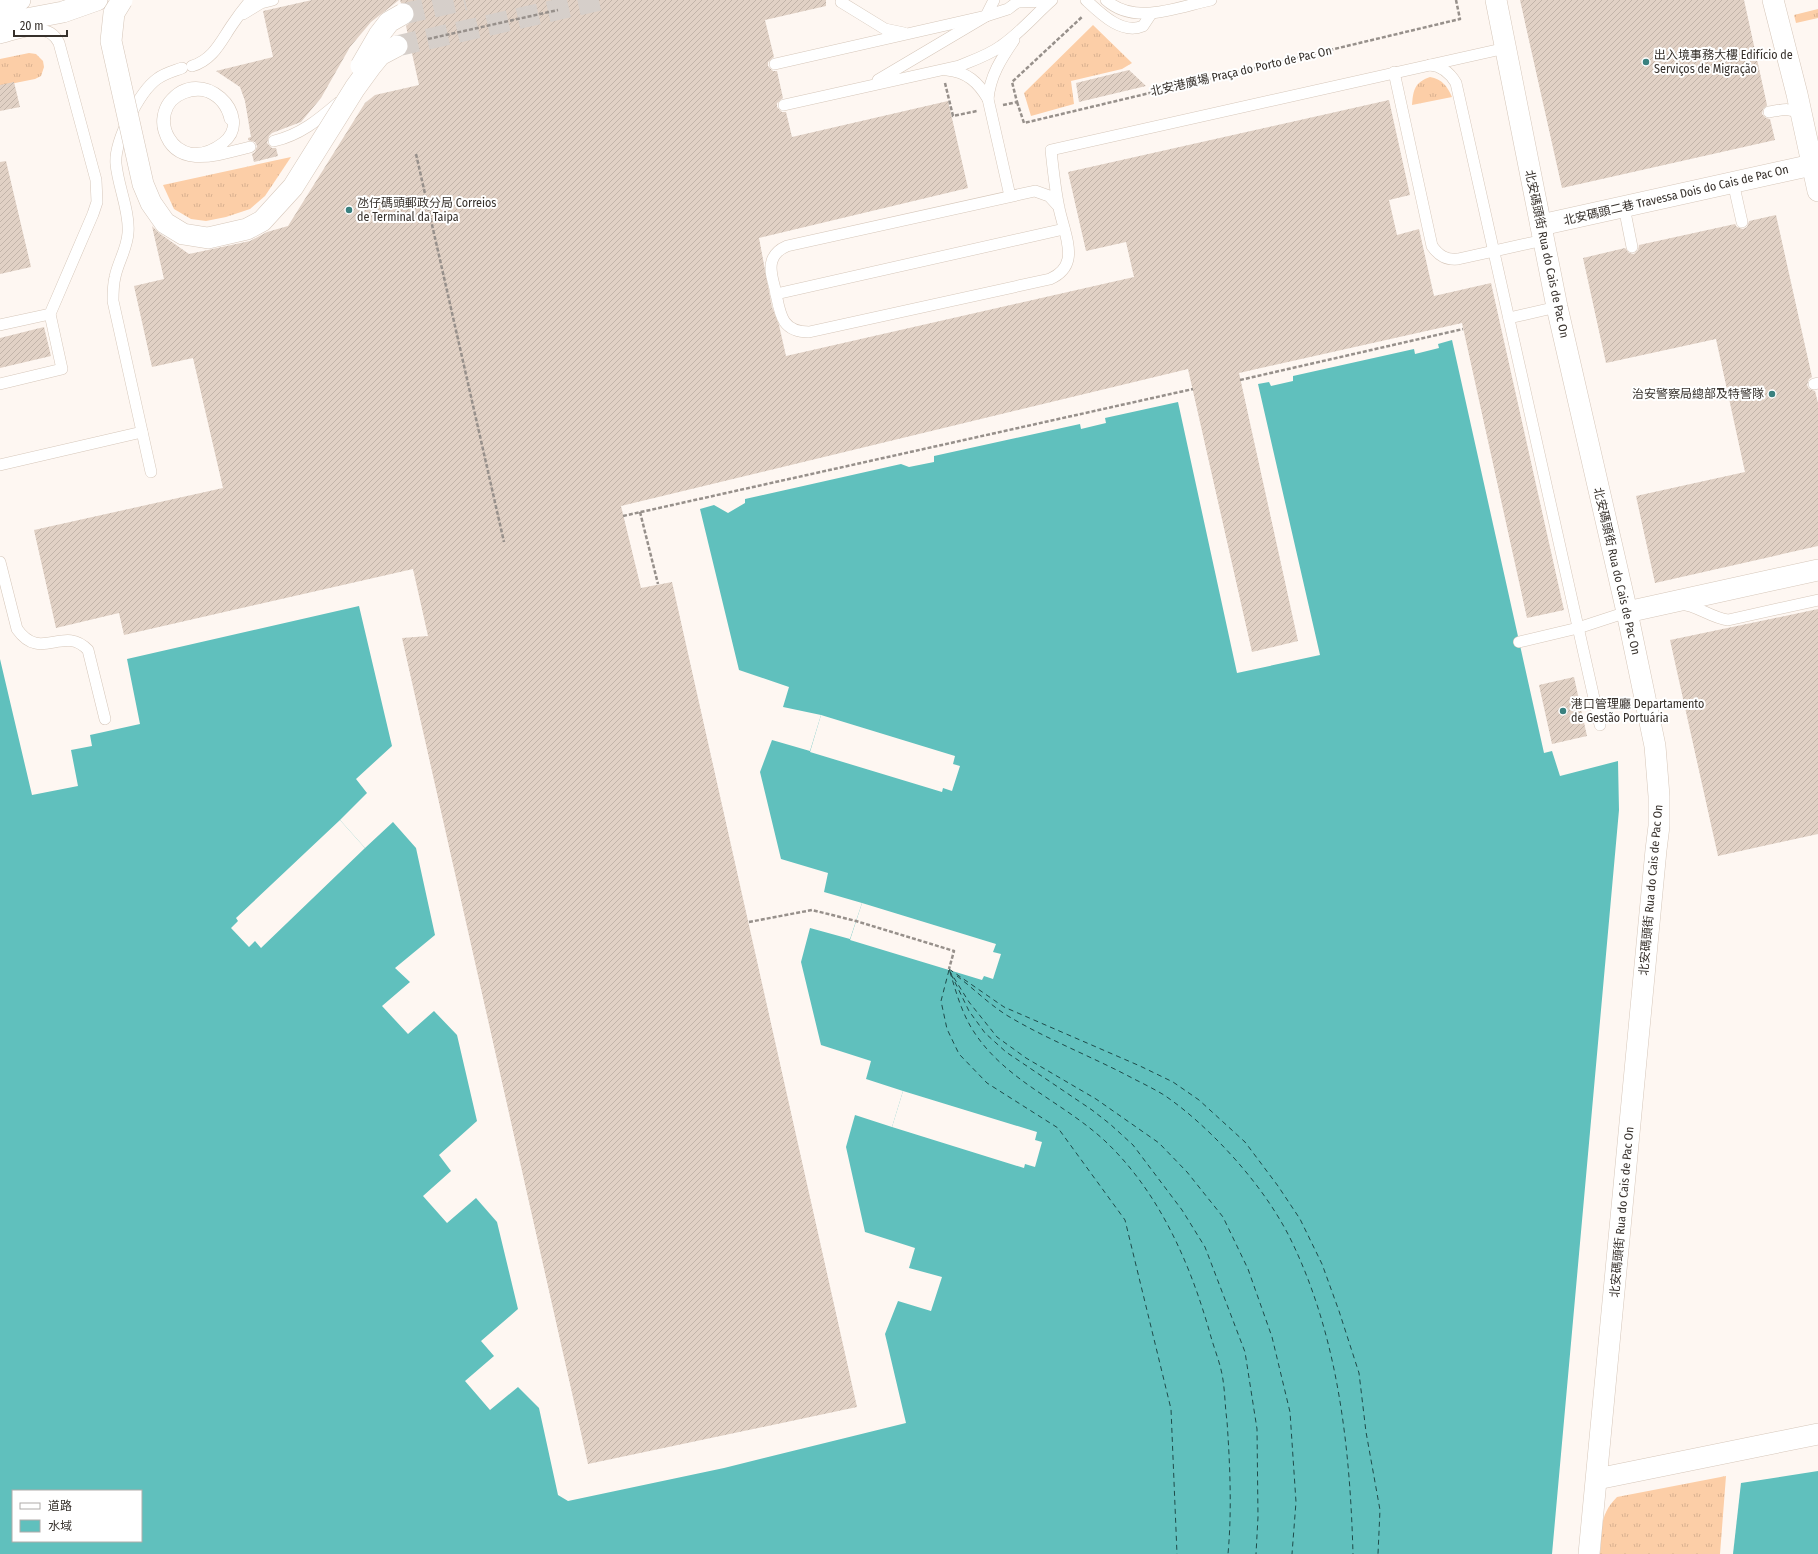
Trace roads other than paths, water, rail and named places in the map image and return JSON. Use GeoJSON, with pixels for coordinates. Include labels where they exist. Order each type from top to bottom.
{"type":"FeatureCollection","features":[{"type":"Feature","properties":{"kind":"street"},"geometry":{"type":"LineString","coordinates":[[0,4],[20,0]]}},
{"type":"Feature","properties":{"kind":"street"},"geometry":{"type":"LineString","coordinates":[[0,24],[63,12],[98,0]]}},
{"type":"Feature","properties":{"kind":"street"},"geometry":{"type":"LineString","coordinates":[[122,0],[114,13],[111,41],[143,184],[151,203],[165,223],[183,234],[208,238],[246,229],[262,221],[293,187],[357,85],[380,55],[397,46]]}},
{"type":"Feature","properties":{"kind":"street","name":"北安碼頭街 Rua do Cais de Pac On"},"geometry":{"type":"LineString","coordinates":[[1496,0],[1557,307],[1627,612],[1655,746],[1659,796],[1659,826],[1589,1554]]}},
{"type":"Feature","properties":{"kind":"street"},"geometry":{"type":"LineString","coordinates":[[1773,0],[1794,106],[1812,165],[1818,191]]}},
{"type":"Feature","properties":{"kind":"street"},"geometry":{"type":"LineString","coordinates":[[357,85],[361,63],[371,46],[389,22],[403,14]]}},
{"type":"Feature","properties":{"kind":"street","name":"北安碼頭二巷 Travessa Dois do Cais de Pac On"},"geometry":{"type":"LineString","coordinates":[[1542,232],[1624,207],[1812,165]]}},
{"type":"Feature","properties":{"kind":"street"},"geometry":{"type":"LineString","coordinates":[[1627,612],[1818,570]]}},
{"type":"Feature","properties":{"kind":"street"},"geometry":{"type":"LineString","coordinates":[[1597,1479],[1818,1434]]}},
{"type":"Feature","properties":{"kind":"lane"},"geometry":{"type":"LineString","coordinates":[[151,472],[113,301],[114,277],[126,248],[128,226],[116,165],[116,153],[119,141],[126,126],[147,89],[164,74],[202,62],[213,54],[232,24],[251,0]]}},
{"type":"Feature","properties":{"kind":"lane"},"geometry":{"type":"LineString","coordinates":[[232,24],[250,9],[273,0]]}},
{"type":"Feature","properties":{"kind":"lane"},"geometry":{"type":"LineString","coordinates":[[869,86],[986,16],[994,0]]}},
{"type":"Feature","properties":{"kind":"lane"},"geometry":{"type":"LineString","coordinates":[[1106,0],[1119,9],[1151,14]]}},
{"type":"Feature","properties":{"kind":"lane"},"geometry":{"type":"LineString","coordinates":[[1090,3],[1111,20],[1129,29],[1143,26],[1151,14],[1173,4],[1211,0]]}},
{"type":"Feature","properties":{"kind":"lane"},"geometry":{"type":"LineString","coordinates":[[775,64],[986,16],[1008,9],[1020,1],[1051,1]]}},
{"type":"Feature","properties":{"kind":"lane"},"geometry":{"type":"LineString","coordinates":[[784,105],[959,66],[986,55],[1001,46],[1021,30],[1051,1]]}},
{"type":"Feature","properties":{"kind":"lane"},"geometry":{"type":"LineString","coordinates":[[841,2],[885,29],[902,33],[919,32]]}},
{"type":"Feature","properties":{"kind":"lane"},"geometry":{"type":"LineString","coordinates":[[0,38],[41,29],[48,30],[56,36],[60,43],[96,180],[96,202],[93,214],[50,314],[62,369],[0,384]]}},
{"type":"Feature","properties":{"kind":"lane"},"geometry":{"type":"LineString","coordinates":[[989,104],[990,84],[995,71],[1021,30]]}},
{"type":"Feature","properties":{"kind":"lane"},"geometry":{"type":"LineString","coordinates":[[1058,207],[1049,196],[1035,191],[786,246],[775,255],[771,270],[780,316],[785,324],[792,329],[800,332],[809,332],[1050,279],[1058,275],[1065,269],[1069,252],[1058,207],[1051,150],[1506,48]]}},
{"type":"Feature","properties":{"kind":"lane"},"geometry":{"type":"LineString","coordinates":[[1426,65],[1447,71],[1456,83],[1600,725]]}},
{"type":"Feature","properties":{"kind":"lane"},"geometry":{"type":"LineString","coordinates":[[942,69],[957,71],[970,77],[981,87],[989,104],[1010,196]]}},
{"type":"Feature","properties":{"kind":"lane"},"geometry":{"type":"LineString","coordinates":[[1394,72],[1432,246],[1436,253],[1450,259],[1493,251],[1542,232]]}},
{"type":"Feature","properties":{"kind":"lane"},"geometry":{"type":"LineString","coordinates":[[274,141],[287,138],[314,124],[357,85]]}},
{"type":"Feature","properties":{"kind":"lane"},"geometry":{"type":"LineString","coordinates":[[230,119],[224,104],[217,97],[203,90],[196,90],[182,94],[176,98],[166,113],[166,131],[173,144],[182,151],[192,153],[216,148],[227,140],[231,134],[233,122],[227,103],[211,90],[191,88],[181,92],[166,106],[163,116],[163,128],[166,138],[174,148],[186,156],[202,157],[250,147]]}},
{"type":"Feature","properties":{"kind":"lane"},"geometry":{"type":"LineString","coordinates":[[1769,112],[1794,106]]}},
{"type":"Feature","properties":{"kind":"lane"},"geometry":{"type":"LineString","coordinates":[[1733,182],[1742,222]]}},
{"type":"Feature","properties":{"kind":"lane"},"geometry":{"type":"LineString","coordinates":[[1624,207],[1632,246]]}},
{"type":"Feature","properties":{"kind":"lane"},"geometry":{"type":"LineString","coordinates":[[776,294],[1064,229]]}},
{"type":"Feature","properties":{"kind":"lane"},"geometry":{"type":"LineString","coordinates":[[1509,318],[1557,307]]}},
{"type":"Feature","properties":{"kind":"lane"},"geometry":{"type":"LineString","coordinates":[[0,325],[50,314]]}},
{"type":"Feature","properties":{"kind":"lane"},"geometry":{"type":"LineString","coordinates":[[0,465],[142,432]]}},
{"type":"Feature","properties":{"kind":"lane"},"geometry":{"type":"LineString","coordinates":[[0,562],[17,629],[23,637],[28,642],[35,644],[75,640],[88,650],[105,719]]}},
{"type":"Feature","properties":{"kind":"lane"},"geometry":{"type":"LineString","coordinates":[[1670,603],[1683,604],[1719,619],[1728,620],[1818,600]]}},
{"type":"Feature","properties":{"kind":"lane"},"geometry":{"type":"LineString","coordinates":[[1519,642],[1578,628],[1627,612]]}},
{"type":"Feature","properties":{"kind":"water"},"geometry":{"type":"Polygon","coordinates":[[[1452,340],[1544,753],[1552,751],[1560,776],[1618,761],[1619,810],[1552,1554],[0,1554],[0,659],[32,795],[78,786],[71,750],[92,746],[90,735],[140,724],[127,659],[359,606],[392,746],[356,779],[367,793],[340,820],[365,848],[393,822],[416,848],[435,935],[395,968],[410,982],[382,1006],[408,1034],[434,1011],[457,1035],[477,1121],[439,1155],[451,1171],[423,1196],[447,1223],[476,1198],[497,1222],[518,1309],[481,1341],[494,1356],[465,1381],[490,1410],[518,1387],[539,1408],[558,1495],[568,1501],[724,1468],[906,1423],[885,1334],[898,1301],[931,1311],[942,1277],[909,1268],[915,1248],[865,1232],[846,1147],[855,1115],[892,1127],[903,1091],[866,1079],[871,1061],[821,1045],[801,962],[810,928],[850,939],[862,903],[824,892],[828,873],[781,859],[760,772],[772,740],[810,751],[821,715],[783,707],[789,687],[739,670],[700,509],[714,505],[728,513],[745,503],[745,499],[901,464],[909,467],[934,462],[934,456],[1080,424],[1081,429],[1106,423],[1105,418],[1178,402],[1237,673],[1320,655],[1258,384],[1269,382],[1271,386],[1293,381],[1293,376],[1414,349],[1415,354],[1439,348],[1438,344],[1452,340]]]}},
{"type":"Feature","properties":{"kind":"water"},"geometry":{"type":"Polygon","coordinates":[[[1818,1471],[1818,1554],[1733,1554],[1741,1483],[1818,1471]]]}},
{"type":"Feature","properties":{"kind":"tunnel"},"geometry":{"type":"LineString","coordinates":[[403,14],[465,0]]}},
{"type":"Feature","properties":{"kind":"tunnel"},"geometry":{"type":"LineString","coordinates":[[397,46],[600,0]]}},
{"type":"Feature","properties":{"kind":"place","name":"出入境事務大樓 Edifício de Serviços de Migração"},"geometry":{"type":"Point","coordinates":[1646,62]}},
{"type":"Feature","properties":{"kind":"place","name":"氹仔碼頭郵政分局 Correios de Terminal da Taipa"},"geometry":{"type":"Point","coordinates":[349,210]}},
{"type":"Feature","properties":{"kind":"place","name":"治安警察局總部及特警隊"},"geometry":{"type":"Point","coordinates":[1772,394]}},
{"type":"Feature","properties":{"kind":"place","name":"港口管理廳 Departamento de Gestão Portuária"},"geometry":{"type":"Point","coordinates":[1563,711]}}]}
